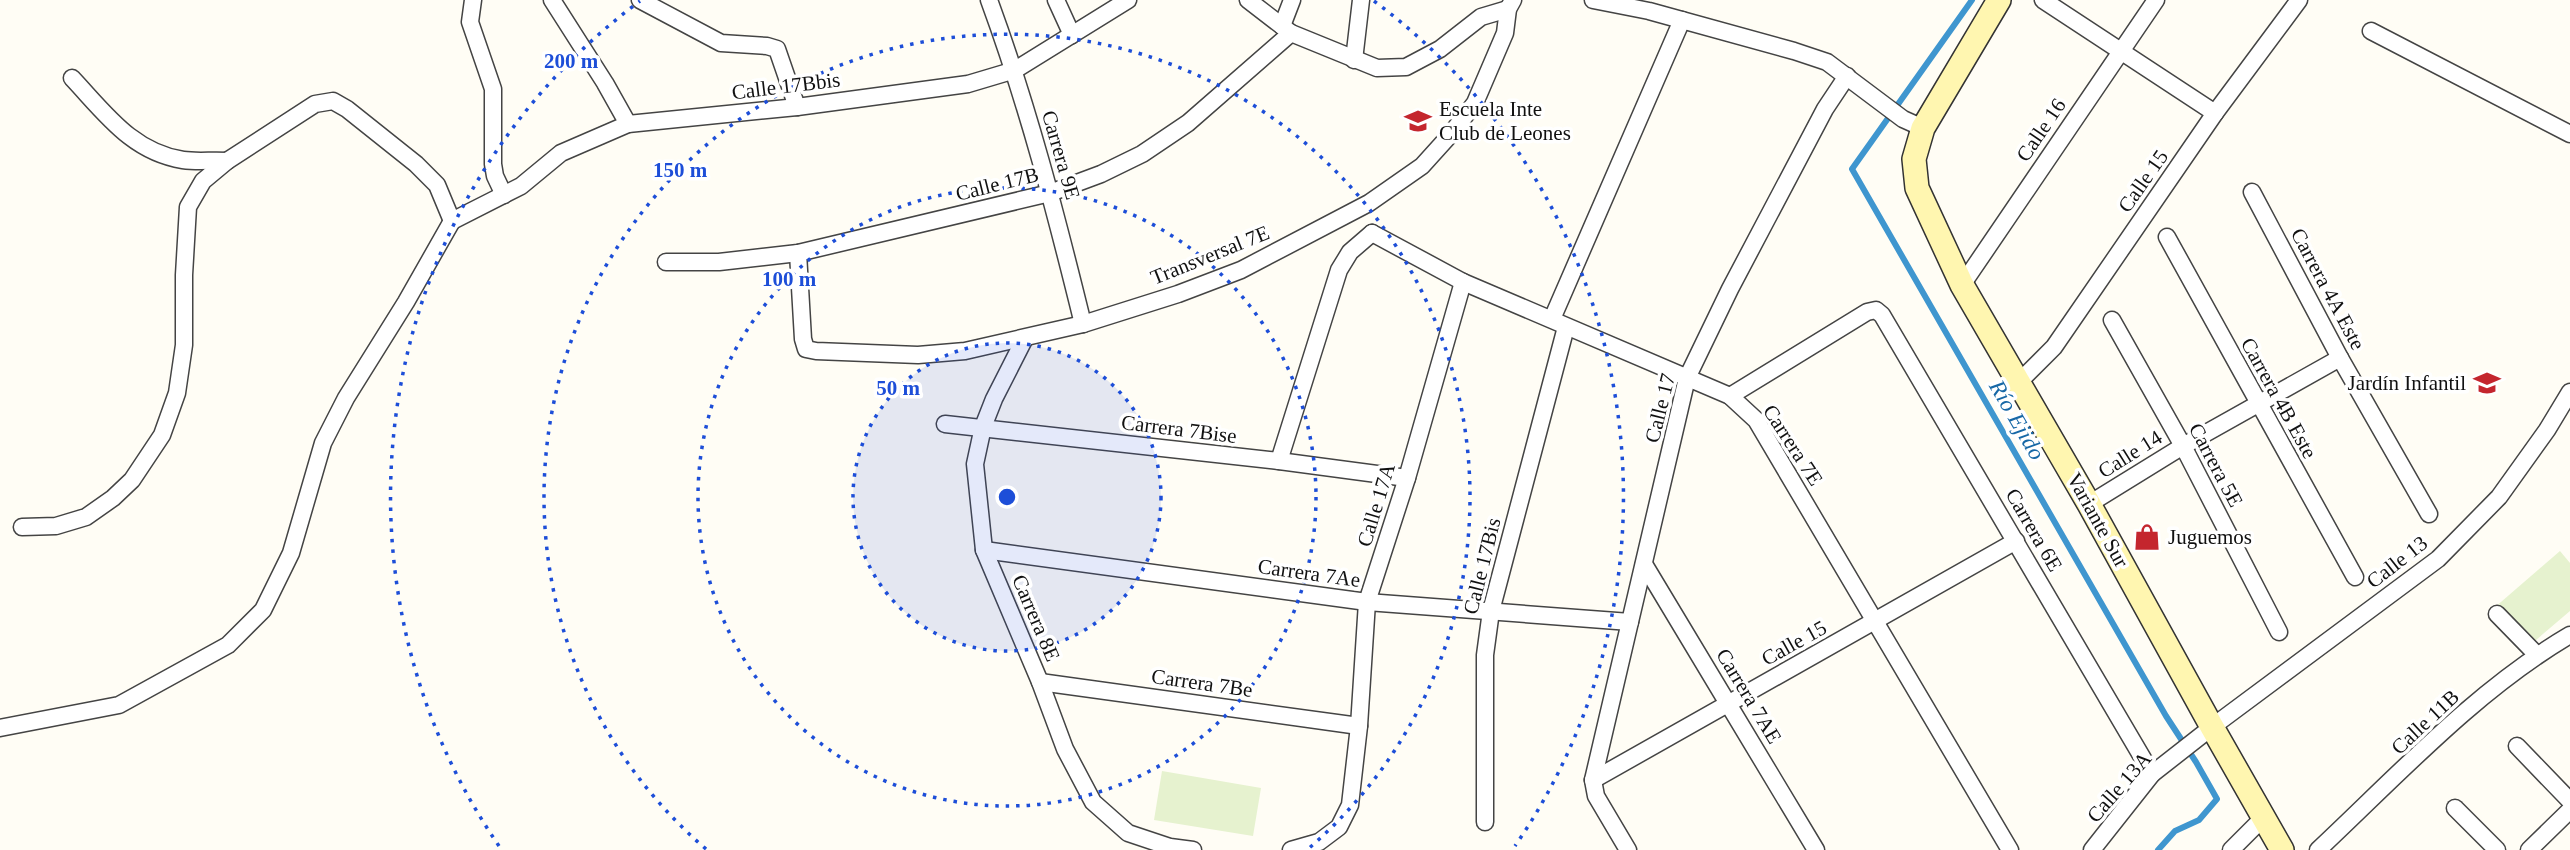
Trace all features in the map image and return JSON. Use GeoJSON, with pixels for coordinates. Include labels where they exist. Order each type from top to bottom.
{"type":"FeatureCollection","features":[{"type":"Feature","properties":{"kind":"main road","name":"Variante Sur"},"geometry":{"type":"LineString","coordinates":[[1999,0],[1913,123],[1917,188],[1962,285],[2089,504],[2204,733],[2265,817],[2282,850]]}},
{"type":"Feature","properties":{"kind":"street"},"geometry":{"type":"LineString","coordinates":[[472,0],[470,22],[493,89],[493,164],[495,176],[504,195]]}},
{"type":"Feature","properties":{"kind":"street"},"geometry":{"type":"LineString","coordinates":[[552,0],[628,124]]}},
{"type":"Feature","properties":{"kind":"street"},"geometry":{"type":"LineString","coordinates":[[640,0],[722,43],[777,49],[797,107]]}},
{"type":"Feature","properties":{"kind":"street","name":"Carrera 9E"},"geometry":{"type":"LineString","coordinates":[[989,0],[1015,70],[1051,193],[1083,324]]}},
{"type":"Feature","properties":{"kind":"street"},"geometry":{"type":"LineString","coordinates":[[1056,0],[1072,35]]}},
{"type":"Feature","properties":{"kind":"street","name":"Calle 17Bbis"},"geometry":{"type":"LineString","coordinates":[[452,221],[521,186],[561,153],[628,124],[797,107],[968,84],[1015,70],[1128,0]]}},
{"type":"Feature","properties":{"kind":"street"},"geometry":{"type":"LineString","coordinates":[[1248,0],[1287,30],[1354,61],[1377,68],[1406,67],[1440,49],[1481,17],[1510,5]]}},
{"type":"Feature","properties":{"kind":"street"},"geometry":{"type":"LineString","coordinates":[[1287,30],[1292,0]]}},
{"type":"Feature","properties":{"kind":"street"},"geometry":{"type":"LineString","coordinates":[[1354,61],[1361,0]]}},
{"type":"Feature","properties":{"kind":"street"},"geometry":{"type":"LineString","coordinates":[[1593,0],[1648,6],[1682,20],[1827,62],[1913,123]]}},
{"type":"Feature","properties":{"kind":"street"},"geometry":{"type":"LineString","coordinates":[[2043,0],[2215,113]]}},
{"type":"Feature","properties":{"kind":"street","name":"Calle 16"},"geometry":{"type":"LineString","coordinates":[[1962,285],[2156,0]]}},
{"type":"Feature","properties":{"kind":"street","name":"Calle 15"},"geometry":{"type":"LineString","coordinates":[[2018,383],[2054,347],[2215,113],[2299,0]]}},
{"type":"Feature","properties":{"kind":"street","name":"Transversal 7E"},"geometry":{"type":"LineString","coordinates":[[798,253],[803,339],[806,349],[918,355],[965,351],[1083,324],[1178,294],[1241,270],[1369,203],[1422,166],[1475,103],[1505,33],[1510,5]]}},
{"type":"Feature","properties":{"kind":"street","name":"Calle 17Bis"},"geometry":{"type":"LineString","coordinates":[[1485,822],[1485,655],[1491,611],[1559,323],[1682,20]]}},
{"type":"Feature","properties":{"kind":"street","name":"Calle 17B"},"geometry":{"type":"LineString","coordinates":[[666,261],[719,262],[798,253],[1051,193],[1142,154],[1176,131],[1287,30]]}},
{"type":"Feature","properties":{"kind":"street"},"geometry":{"type":"LineString","coordinates":[[2371,31],[2570,134]]}},
{"type":"Feature","properties":{"kind":"street","name":"Calle 17"},"geometry":{"type":"LineString","coordinates":[[1593,780],[1687,378],[1793,169],[1825,109],[1847,76]]}},
{"type":"Feature","properties":{"kind":"street"},"geometry":{"type":"LineString","coordinates":[[72,78],[129,138],[138,143],[156,152],[184,160],[227,160]]}},
{"type":"Feature","properties":{"kind":"street"},"geometry":{"type":"LineString","coordinates":[[0,728],[119,705],[228,645],[263,610],[291,553],[323,443],[346,398],[407,302],[452,221],[437,185],[348,109],[333,101],[315,104],[227,160],[202,181],[188,207],[184,345],[177,393],[162,435],[132,481],[86,517],[56,527],[22,527]]}},
{"type":"Feature","properties":{"kind":"street","name":"Carrera 4A Este"},"geometry":{"type":"LineString","coordinates":[[2252,192],[2340,358],[2429,514]]}},
{"type":"Feature","properties":{"kind":"street"},"geometry":{"type":"LineString","coordinates":[[1279,461],[1339,270],[1349,252],[1372,233],[1369,203]]}},
{"type":"Feature","properties":{"kind":"street","name":"Carrera 7E"},"geometry":{"type":"LineString","coordinates":[[1372,233],[1464,282],[1730,396],[1756,420],[2010,850]]}},
{"type":"Feature","properties":{"kind":"street","name":"Carrera 4B Este"},"geometry":{"type":"LineString","coordinates":[[2167,237],[2355,578]]}},
{"type":"Feature","properties":{"kind":"street","name":"Calle 17A"},"geometry":{"type":"LineString","coordinates":[[1291,850],[1319,842],[1339,827],[1350,806],[1359,726],[1367,602],[1407,478],[1464,282]]}},
{"type":"Feature","properties":{"kind":"street","name":"Carrera 6E"},"geometry":{"type":"LineString","coordinates":[[1730,396],[1867,312],[1876,310],[1882,315],[2152,774]]}},
{"type":"Feature","properties":{"kind":"street","name":"Carrera 5E"},"geometry":{"type":"LineString","coordinates":[[2112,320],[2183,446],[2279,632]]}},
{"type":"Feature","properties":{"kind":"street","name":"Carrera 8E"},"geometry":{"type":"LineString","coordinates":[[1025,338],[994,399],[983,427],[975,464],[984,550],[1040,682],[1065,749],[1093,802],[1128,833],[1170,847],[1193,850]]}},
{"type":"Feature","properties":{"kind":"street","name":"Calle 14"},"geometry":{"type":"LineString","coordinates":[[2089,504],[2183,446],[2340,358]]}},
{"type":"Feature","properties":{"kind":"street","name":"Calle 13"},"geometry":{"type":"LineString","coordinates":[[2204,733],[2438,559],[2499,497],[2547,430],[2570,392]]}},
{"type":"Feature","properties":{"kind":"street","name":"Carrera 7Bise"},"geometry":{"type":"LineString","coordinates":[[945,424],[1407,478]]}},
{"type":"Feature","properties":{"kind":"street","name":"Calle 15"},"geometry":{"type":"LineString","coordinates":[[1593,780],[2016,541]]}},
{"type":"Feature","properties":{"kind":"street","name":"Carrera 7Ae"},"geometry":{"type":"LineString","coordinates":[[984,550],[1367,602],[1630,622]]}},
{"type":"Feature","properties":{"kind":"street","name":"Carrera 7AE"},"geometry":{"type":"LineString","coordinates":[[1644,564],[1816,850]]}},
{"type":"Feature","properties":{"kind":"street"},"geometry":{"type":"LineString","coordinates":[[2497,614],[2537,654]]}},
{"type":"Feature","properties":{"kind":"street","name":"Calle 11B"},"geometry":{"type":"LineString","coordinates":[[2318,850],[2475,704],[2537,654],[2570,635]]}},
{"type":"Feature","properties":{"kind":"street","name":"Carrera 7Be"},"geometry":{"type":"LineString","coordinates":[[1040,682],[1359,726]]}},
{"type":"Feature","properties":{"kind":"street","name":"Calle 13A"},"geometry":{"type":"LineString","coordinates":[[2092,850],[2152,774],[2204,733]]}},
{"type":"Feature","properties":{"kind":"street"},"geometry":{"type":"LineString","coordinates":[[2517,746],[2570,801]]}},
{"type":"Feature","properties":{"kind":"street"},"geometry":{"type":"LineString","coordinates":[[1593,780],[1596,796],[1628,850]]}},
{"type":"Feature","properties":{"kind":"street"},"geometry":{"type":"LineString","coordinates":[[2455,808],[2497,850]]}},
{"type":"Feature","properties":{"kind":"street"},"geometry":{"type":"LineString","coordinates":[[2529,850],[2570,810]]}},
{"type":"Feature","properties":{"kind":"street"},"geometry":{"type":"LineString","coordinates":[[2239,847],[2265,817]]}},
{"type":"Feature","properties":{"kind":"green space"},"geometry":{"type":"Polygon","coordinates":[[[2560,551],[2570,563],[2570,611],[2529,646],[2494,608],[2560,551]]]}},
{"type":"Feature","properties":{"kind":"green space"},"geometry":{"type":"Polygon","coordinates":[[[1162,771],[1261,788],[1253,836],[1154,820],[1162,771]]]}},
{"type":"Feature","properties":{"kind":"waterway","name":"Río Ejido"},"geometry":{"type":"LineString","coordinates":[[1972,0],[1852,169],[2166,716],[2217,799],[2199,820],[2175,831],[2158,850]]}},
{"type":"Feature","properties":{"kind":"place","name":"Escuela Inte Club de Leones"},"geometry":{"type":"Point","coordinates":[1418,121]}},
{"type":"Feature","properties":{"kind":"place","name":"Jardín Infantil"},"geometry":{"type":"Point","coordinates":[2487,383]}},
{"type":"Feature","properties":{"kind":"place","name":"Juguemos"},"geometry":{"type":"Point","coordinates":[2147,537]}}]}
